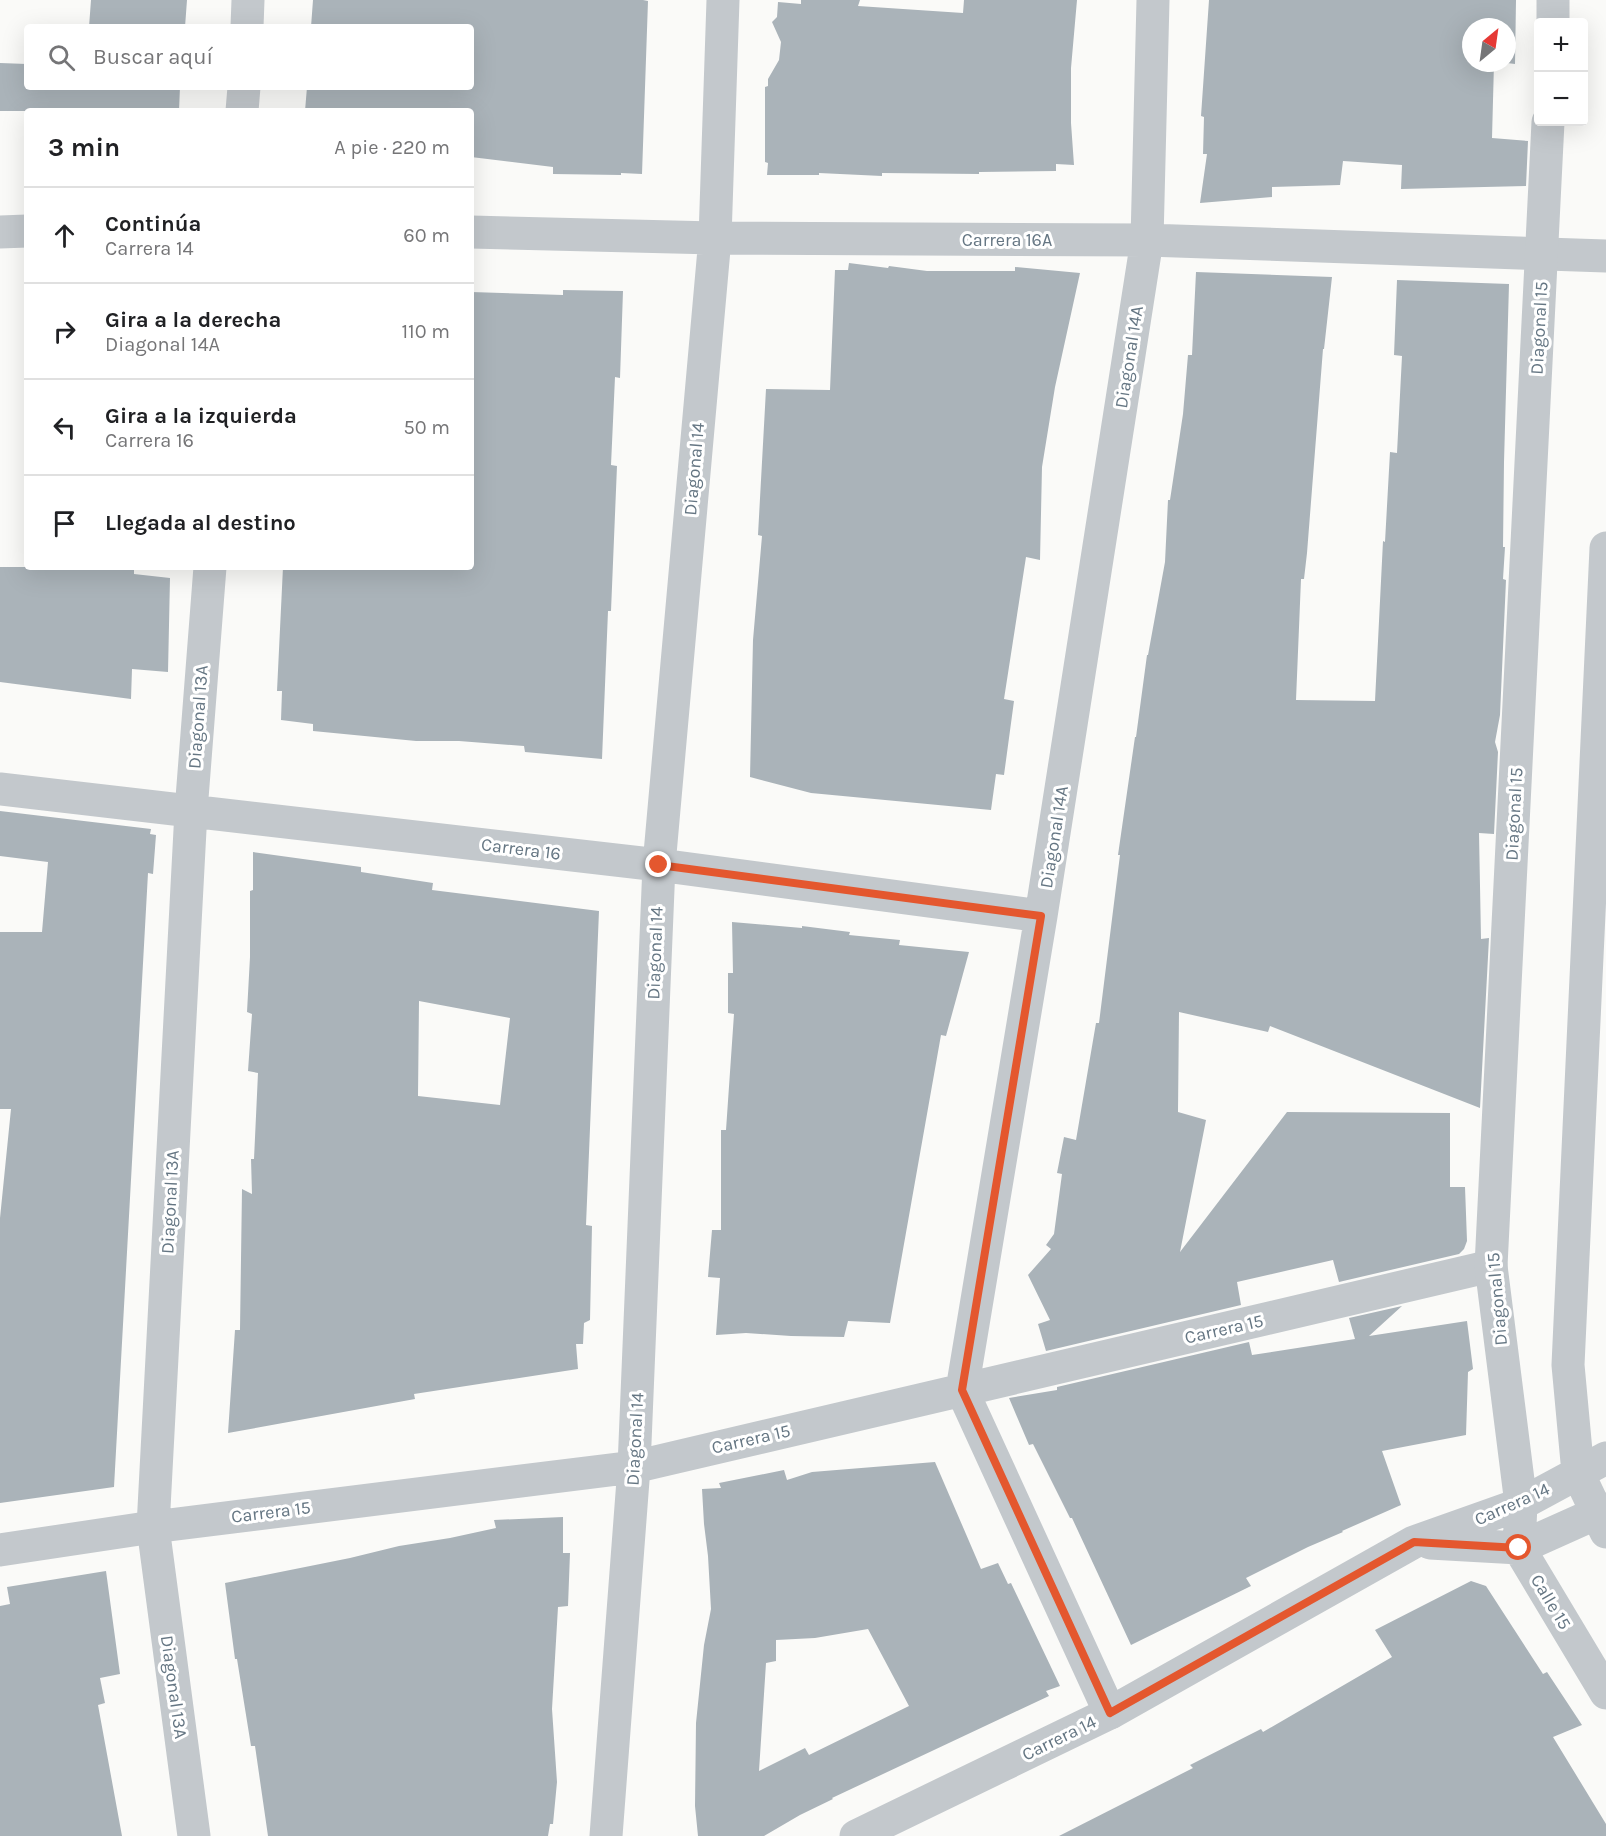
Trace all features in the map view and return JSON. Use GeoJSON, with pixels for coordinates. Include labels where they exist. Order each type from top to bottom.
{"type":"FeatureCollection","features":[{"type":"Feature","properties":{"kind":"street"},"geometry":{"type":"LineString","coordinates":[[247,24],[248,0]]}},
{"type":"Feature","properties":{"kind":"street","name":"Diagonal 14"},"geometry":{"type":"LineString","coordinates":[[606,1836],[634,1467],[659,865],[715,238],[723,0]]}},
{"type":"Feature","properties":{"kind":"street","name":"Diagonal 14A"},"geometry":{"type":"LineString","coordinates":[[962,1390],[1041,916],[1148,240],[1153,0]]}},
{"type":"Feature","properties":{"kind":"street"},"geometry":{"type":"LineString","coordinates":[[1552,18],[1554,0]]}},
{"type":"Feature","properties":{"kind":"street"},"geometry":{"type":"LineString","coordinates":[[242,108],[244,90]]}},
{"type":"Feature","properties":{"kind":"street","name":"Diagonal 15"},"geometry":{"type":"LineString","coordinates":[[1521,1504],[1491,1266],[1548,126]]}},
{"type":"Feature","properties":{"kind":"street"},"geometry":{"type":"LineString","coordinates":[[0,232],[24,231]]}},
{"type":"Feature","properties":{"kind":"street","name":"Carrera 16A"},"geometry":{"type":"LineString","coordinates":[[474,232],[715,238],[1148,240],[1606,256]]}},
{"type":"Feature","properties":{"kind":"street"},"geometry":{"type":"LineString","coordinates":[[1603,1518],[1568,1365],[1606,548]]}},
{"type":"Feature","properties":{"kind":"street","name":"Diagonal 13A"},"geometry":{"type":"LineString","coordinates":[[194,1836],[153,1527],[191,812],[210,570]]}},
{"type":"Feature","properties":{"kind":"street","name":"Carrera 16"},"geometry":{"type":"LineString","coordinates":[[0,789],[659,865],[1041,916]]}},
{"type":"Feature","properties":{"kind":"street","name":"Carrera 15"},"geometry":{"type":"LineString","coordinates":[[0,1550],[153,1527],[634,1467],[1491,1266]]}},
{"type":"Feature","properties":{"kind":"street"},"geometry":{"type":"LineString","coordinates":[[962,1390],[1110,1713]]}},
{"type":"Feature","properties":{"kind":"street","name":"Carrera 14"},"geometry":{"type":"LineString","coordinates":[[856,1836],[1110,1713],[1414,1542],[1521,1504],[1592,1465]]}},
{"type":"Feature","properties":{"kind":"street"},"geometry":{"type":"LineString","coordinates":[[1519,1548],[1521,1504]]}},
{"type":"Feature","properties":{"kind":"street","name":"Carrera 14"},"geometry":{"type":"LineString","coordinates":[[1414,1542],[1519,1548],[1603,1518]]}},
{"type":"Feature","properties":{"kind":"street","name":"Calle 15"},"geometry":{"type":"LineString","coordinates":[[1519,1548],[1606,1693]]}},
{"type":"Feature","properties":{"kind":"building"},"geometry":{"type":"Polygon","coordinates":[[[91,0],[187,0],[185,24],[89,24],[91,0]]]}},
{"type":"Feature","properties":{"kind":"building"},"geometry":{"type":"Polygon","coordinates":[[[313,0],[648,1],[642,174],[553,174],[553,167],[474,157],[474,108],[305,108],[307,90],[474,90],[474,24],[311,24],[313,0]]]}},
{"type":"Feature","properties":{"kind":"building"},"geometry":{"type":"Polygon","coordinates":[[[801,0],[860,0],[858,6],[963,13],[964,0],[1077,0],[1071,68],[1074,165],[1056,164],[1056,171],[979,172],[979,174],[767,175],[765,87],[768,86],[768,79],[779,60],[781,42],[772,22],[777,17],[778,2],[801,4],[801,0]]]}},
{"type":"Feature","properties":{"kind":"building"},"geometry":{"type":"Polygon","coordinates":[[[1209,0],[1516,0],[1516,18],[1462,18],[1462,72],[1494,72],[1492,138],[1528,141],[1526,186],[1401,189],[1402,165],[1343,161],[1340,185],[1272,187],[1272,197],[1200,203],[1207,154],[1203,154],[1204,117],[1201,116],[1209,0]]]}},
{"type":"Feature","properties":{"kind":"building"},"geometry":{"type":"Polygon","coordinates":[[[0,63],[24,64],[24,90],[180,90],[179,108],[24,108],[24,111],[0,111],[0,63]]]}},
{"type":"Feature","properties":{"kind":"building"},"geometry":{"type":"Polygon","coordinates":[[[849,263],[927,271],[1015,271],[1015,267],[1080,273],[1055,387],[1042,467],[1040,560],[1026,557],[1004,699],[1014,701],[1004,775],[996,774],[991,810],[811,793],[750,777],[753,640],[762,536],[758,535],[766,389],[830,390],[835,270],[848,270],[849,263]]]}},
{"type":"Feature","properties":{"kind":"building"},"geometry":{"type":"Polygon","coordinates":[[[1196,272],[1332,277],[1323,349],[1307,553],[1304,579],[1301,579],[1296,700],[1375,701],[1390,452],[1397,453],[1402,356],[1394,355],[1397,280],[1509,284],[1503,547],[1505,547],[1503,579],[1506,580],[1500,715],[1495,742],[1498,752],[1494,834],[1479,833],[1481,939],[1489,938],[1480,1108],[1270,1026],[1268,1032],[1179,1012],[1178,1112],[1206,1120],[1180,1252],[1287,1112],[1450,1113],[1450,1187],[1465,1187],[1467,1241],[1459,1254],[1339,1282],[1333,1260],[1237,1282],[1241,1305],[1046,1351],[1038,1324],[1050,1320],[1028,1275],[1051,1249],[1046,1245],[1054,1234],[1062,1174],[1057,1173],[1064,1137],[1076,1140],[1096,1023],[1099,1023],[1120,855],[1118,855],[1147,655],[1165,562],[1168,500],[1170,500],[1183,414],[1188,355],[1192,355],[1196,272]]]}},
{"type":"Feature","properties":{"kind":"building"},"geometry":{"type":"Polygon","coordinates":[[[563,290],[623,291],[620,378],[615,377],[611,465],[617,466],[602,759],[525,752],[524,746],[459,741],[416,741],[313,731],[313,724],[281,720],[282,691],[277,691],[283,570],[474,570],[474,292],[563,295],[563,290]]]}},
{"type":"Feature","properties":{"kind":"building"},"geometry":{"type":"Polygon","coordinates":[[[0,567],[24,567],[24,570],[134,570],[134,574],[170,578],[168,672],[132,669],[131,699],[0,682],[0,567]]]}},
{"type":"Feature","properties":{"kind":"building"},"geometry":{"type":"Polygon","coordinates":[[[0,811],[151,829],[150,834],[156,835],[153,874],[148,873],[114,1487],[0,1503],[0,1218],[11,1109],[0,1109],[0,932],[42,932],[48,862],[0,856],[0,811]]]}},
{"type":"Feature","properties":{"kind":"building"},"geometry":{"type":"Polygon","coordinates":[[[253,852],[361,867],[361,872],[433,883],[432,890],[599,911],[586,1225],[592,1226],[590,1320],[584,1323],[583,1344],[576,1344],[578,1369],[414,1394],[415,1399],[228,1433],[235,1330],[240,1330],[242,1189],[252,1194],[251,1159],[254,1159],[258,1073],[248,1071],[252,1014],[247,1012],[250,891],[253,890],[253,852]],[[419,1001],[418,1096],[500,1105],[510,1018],[419,1001]]]}},
{"type":"Feature","properties":{"kind":"building"},"geometry":{"type":"Polygon","coordinates":[[[732,922],[802,928],[802,926],[850,932],[849,935],[900,940],[899,945],[969,952],[946,1036],[941,1035],[890,1323],[848,1321],[844,1337],[746,1333],[716,1335],[720,1278],[708,1277],[712,1230],[721,1230],[721,1130],[726,1130],[734,1014],[728,1013],[728,973],[733,973],[732,922]]]}},
{"type":"Feature","properties":{"kind":"building"},"geometry":{"type":"Polygon","coordinates":[[[1402,1306],[1369,1336],[1467,1321],[1473,1369],[1468,1372],[1466,1435],[1382,1451],[1401,1505],[1246,1578],[1251,1586],[1131,1645],[1072,1518],[1033,1444],[1029,1445],[1009,1398],[1057,1390],[1057,1387],[1249,1342],[1252,1355],[1355,1339],[1349,1318],[1402,1306]]]}},
{"type":"Feature","properties":{"kind":"building"},"geometry":{"type":"Polygon","coordinates":[[[935,1462],[981,1569],[998,1563],[1008,1584],[1011,1583],[1060,1686],[1046,1691],[1049,1696],[832,1798],[764,1836],[698,1836],[695,1806],[696,1723],[704,1645],[711,1609],[702,1489],[721,1488],[719,1483],[784,1470],[787,1480],[812,1472],[935,1462]],[[868,1629],[815,1638],[776,1640],[776,1661],[766,1663],[759,1771],[805,1748],[809,1755],[909,1706],[868,1629]]]}},
{"type":"Feature","properties":{"kind":"building"},"geometry":{"type":"Polygon","coordinates":[[[563,1517],[563,1553],[570,1553],[568,1606],[558,1607],[552,1709],[557,1782],[553,1824],[550,1824],[548,1836],[268,1836],[255,1746],[251,1746],[237,1659],[235,1659],[225,1583],[496,1528],[494,1520],[563,1517]]]}},
{"type":"Feature","properties":{"kind":"building"},"geometry":{"type":"Polygon","coordinates":[[[106,1571],[120,1674],[100,1678],[105,1703],[98,1705],[122,1836],[0,1836],[0,1606],[10,1604],[7,1587],[106,1571]]]}},
{"type":"Feature","properties":{"kind":"building"},"geometry":{"type":"Polygon","coordinates":[[[1471,1581],[1486,1586],[1543,1674],[1547,1672],[1582,1725],[1553,1737],[1606,1824],[1606,1836],[1059,1836],[1193,1768],[1190,1765],[1261,1729],[1263,1732],[1392,1657],[1375,1630],[1471,1581]]]}},
{"type":"Feature","properties":{"kind":"route"},"geometry":{"type":"LineString","coordinates":[[659,865],[1041,916],[962,1390],[1110,1713],[1414,1542],[1519,1548]]}}]}
